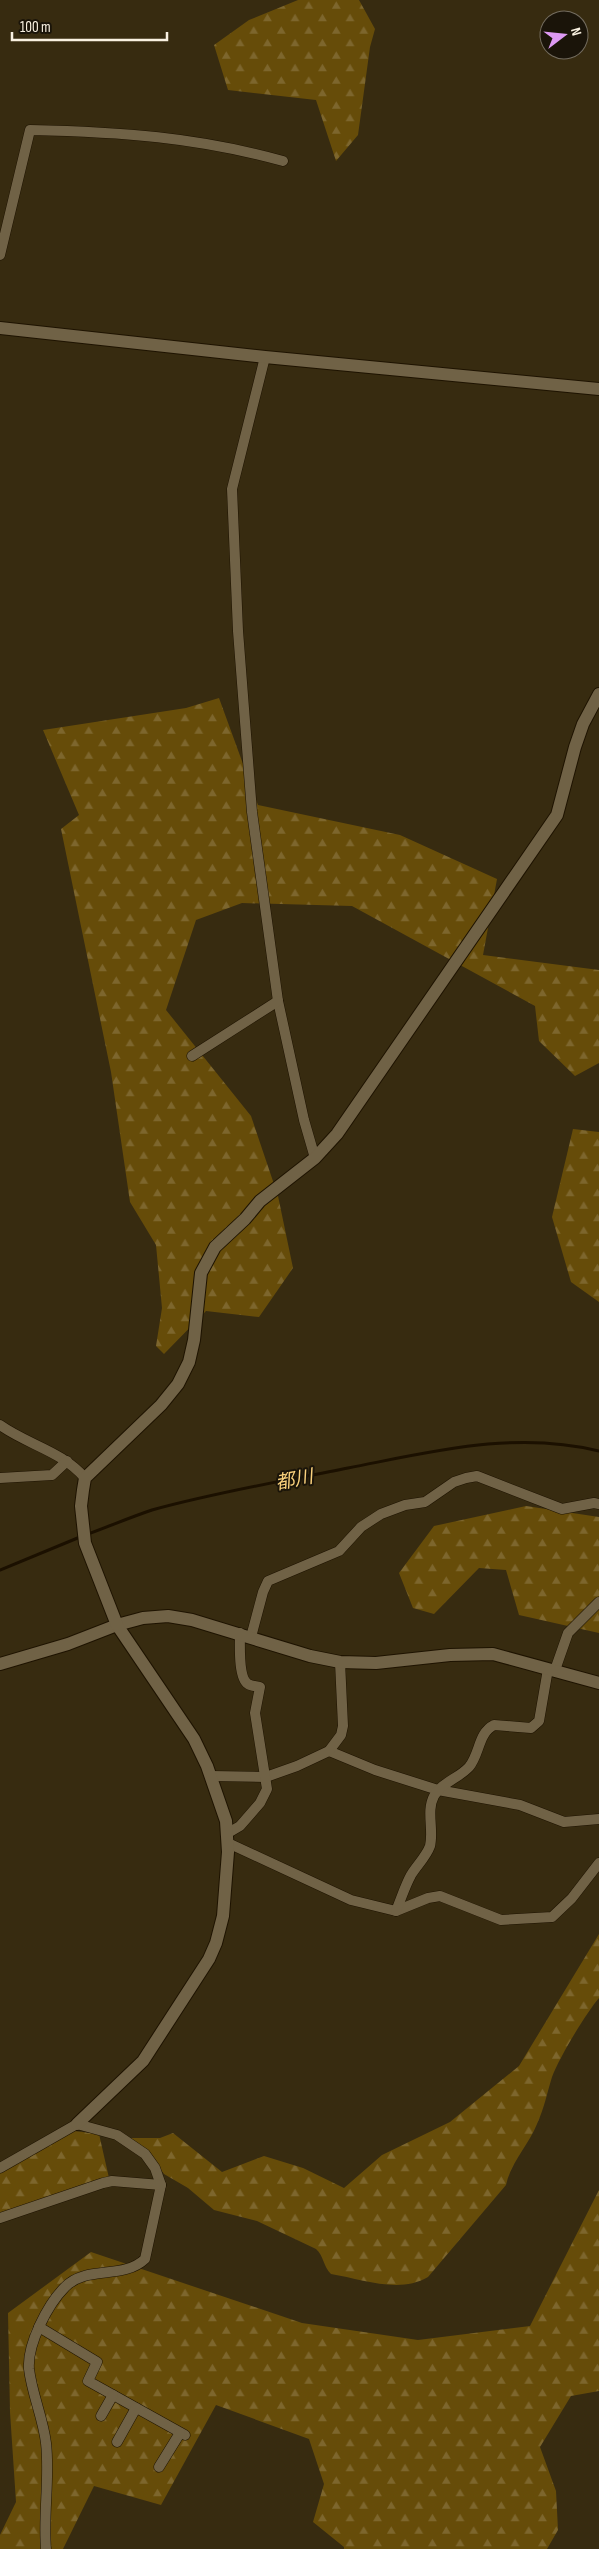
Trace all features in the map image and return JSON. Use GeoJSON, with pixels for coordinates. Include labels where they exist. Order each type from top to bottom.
{"type":"FeatureCollection","features":[{"type":"Feature","properties":{"kind":"street"},"geometry":{"type":"LineString","coordinates":[[0,255],[30,130],[153,135],[204,142],[284,161]]}},
{"type":"Feature","properties":{"kind":"street"},"geometry":{"type":"LineString","coordinates":[[0,328],[265,357],[599,390]]}},
{"type":"Feature","properties":{"kind":"street"},"geometry":{"type":"LineString","coordinates":[[265,357],[232,489],[238,631],[252,812],[278,1001],[304,1120],[315,1158]]}},
{"type":"Feature","properties":{"kind":"street"},"geometry":{"type":"LineString","coordinates":[[0,2168],[77,2124],[143,2061],[209,1959],[216,1943],[223,1916],[228,1838],[222,1807],[211,1776],[185,1724],[156,1686],[117,1625],[85,1543],[81,1506],[85,1478],[161,1405],[178,1384],[189,1362],[194,1340],[201,1273],[215,1247],[245,1219],[260,1201],[315,1158],[337,1134],[557,815],[575,747],[583,724],[599,694]]}},
{"type":"Feature","properties":{"kind":"street"},"geometry":{"type":"LineString","coordinates":[[192,1056],[278,1001]]}},
{"type":"Feature","properties":{"kind":"street"},"geometry":{"type":"LineString","coordinates":[[0,1426],[67,1461],[85,1478]]}},
{"type":"Feature","properties":{"kind":"street"},"geometry":{"type":"LineString","coordinates":[[0,1478],[52,1475],[67,1461]]}},
{"type":"Feature","properties":{"kind":"street"},"geometry":{"type":"LineString","coordinates":[[228,1838],[260,1804],[267,1789],[256,1713],[260,1687],[248,1685],[244,1680],[240,1667],[245,1635],[268,1581],[339,1551],[361,1527],[381,1514],[405,1505],[424,1502],[454,1482],[477,1476],[562,1509],[594,1503],[599,1504]]}},
{"type":"Feature","properties":{"kind":"street"},"geometry":{"type":"LineString","coordinates":[[396,1910],[411,1875],[429,1849],[432,1838],[430,1805],[438,1790],[468,1768],[475,1759],[484,1733],[489,1728],[494,1725],[531,1728],[539,1722],[552,1670],[568,1633],[599,1602]]}},
{"type":"Feature","properties":{"kind":"street"},"geometry":{"type":"LineString","coordinates":[[0,1664],[68,1644],[117,1625],[143,1618],[168,1616],[192,1620],[310,1656],[340,1662],[376,1662],[450,1655],[493,1654],[599,1683]]}},
{"type":"Feature","properties":{"kind":"street"},"geometry":{"type":"LineString","coordinates":[[211,1776],[266,1777],[329,1751],[341,1735],[343,1726],[340,1662]]}},
{"type":"Feature","properties":{"kind":"street"},"geometry":{"type":"LineString","coordinates":[[329,1751],[376,1770],[438,1790],[520,1805],[564,1822],[599,1819]]}},
{"type":"Feature","properties":{"kind":"street"},"geometry":{"type":"LineString","coordinates":[[228,1838],[342,1896],[396,1910],[428,1898],[440,1896],[501,1920],[552,1917],[572,1898],[599,1863]]}},
{"type":"Feature","properties":{"kind":"street"},"geometry":{"type":"LineString","coordinates":[[46,2549],[46,2442],[29,2367],[39,2327],[53,2302],[66,2286],[88,2276],[126,2271],[145,2259],[161,2185],[155,2168],[145,2154],[117,2135],[77,2124]]}},
{"type":"Feature","properties":{"kind":"street"},"geometry":{"type":"LineString","coordinates":[[0,2218],[112,2181],[161,2185]]}},
{"type":"Feature","properties":{"kind":"street"},"geometry":{"type":"LineString","coordinates":[[39,2327],[97,2362],[88,2381],[182,2434],[159,2467]]}},
{"type":"Feature","properties":{"kind":"street"},"geometry":{"type":"LineString","coordinates":[[101,2416],[113,2395]]}},
{"type":"Feature","properties":{"kind":"street"},"geometry":{"type":"LineString","coordinates":[[117,2442],[136,2408]]}},
{"type":"Feature","properties":{"kind":"green space"},"geometry":{"type":"Polygon","coordinates":[[[298,0],[359,0],[375,29],[370,47],[358,135],[336,161],[316,100],[228,90],[214,45],[249,20],[298,0]]]}},
{"type":"Feature","properties":{"kind":"green space"},"geometry":{"type":"Polygon","coordinates":[[[219,698],[258,805],[400,835],[497,879],[483,955],[599,970],[599,1063],[575,1076],[539,1041],[535,1006],[352,906],[242,903],[196,920],[166,1010],[251,1116],[278,1196],[293,1268],[259,1317],[206,1311],[164,1354],[156,1346],[162,1308],[156,1245],[130,1202],[111,1072],[61,829],[79,815],[43,730],[186,708],[219,698]]]}},
{"type":"Feature","properties":{"kind":"green space"},"geometry":{"type":"Polygon","coordinates":[[[573,1129],[599,1132],[599,1302],[571,1282],[552,1217],[573,1129]]]}},
{"type":"Feature","properties":{"kind":"green space"},"geometry":{"type":"Polygon","coordinates":[[[526,1506],[599,1517],[599,1633],[519,1615],[506,1570],[479,1568],[434,1614],[413,1608],[399,1573],[434,1526],[526,1506]]]}},
{"type":"Feature","properties":{"kind":"green space"},"geometry":{"type":"Polygon","coordinates":[[[599,1934],[599,1998],[560,2059],[552,2077],[544,2107],[533,2132],[508,2177],[506,2185],[428,2277],[417,2282],[393,2285],[380,2284],[331,2274],[316,2249],[257,2221],[214,2210],[188,2188],[164,2174],[155,2162],[126,2138],[160,2138],[173,2133],[222,2172],[264,2156],[303,2168],[344,2188],[382,2155],[450,2122],[519,2066],[599,1934]]]}},
{"type":"Feature","properties":{"kind":"green space"},"geometry":{"type":"Polygon","coordinates":[[[74,2131],[99,2134],[109,2178],[0,2214],[0,2173],[74,2131]]]}},
{"type":"Feature","properties":{"kind":"green space"},"geometry":{"type":"Polygon","coordinates":[[[599,2190],[599,2391],[571,2396],[540,2447],[556,2491],[558,2530],[547,2549],[344,2549],[344,2547],[313,2522],[324,2484],[309,2439],[216,2405],[161,2505],[94,2486],[63,2549],[0,2549],[0,2535],[16,2502],[10,2412],[8,2313],[91,2252],[302,2323],[418,2340],[530,2326],[599,2190]]]}},
{"type":"Feature","properties":{"kind":"waterway","name":"都川"},"geometry":{"type":"LineString","coordinates":[[88,1534],[152,1510],[201,1498],[442,1450],[505,1443],[536,1443],[568,1445],[599,1451]]}},
{"type":"Feature","properties":{"kind":"waterway","name":"都川"},"geometry":{"type":"LineString","coordinates":[[0,1570],[80,1537]]}}]}
